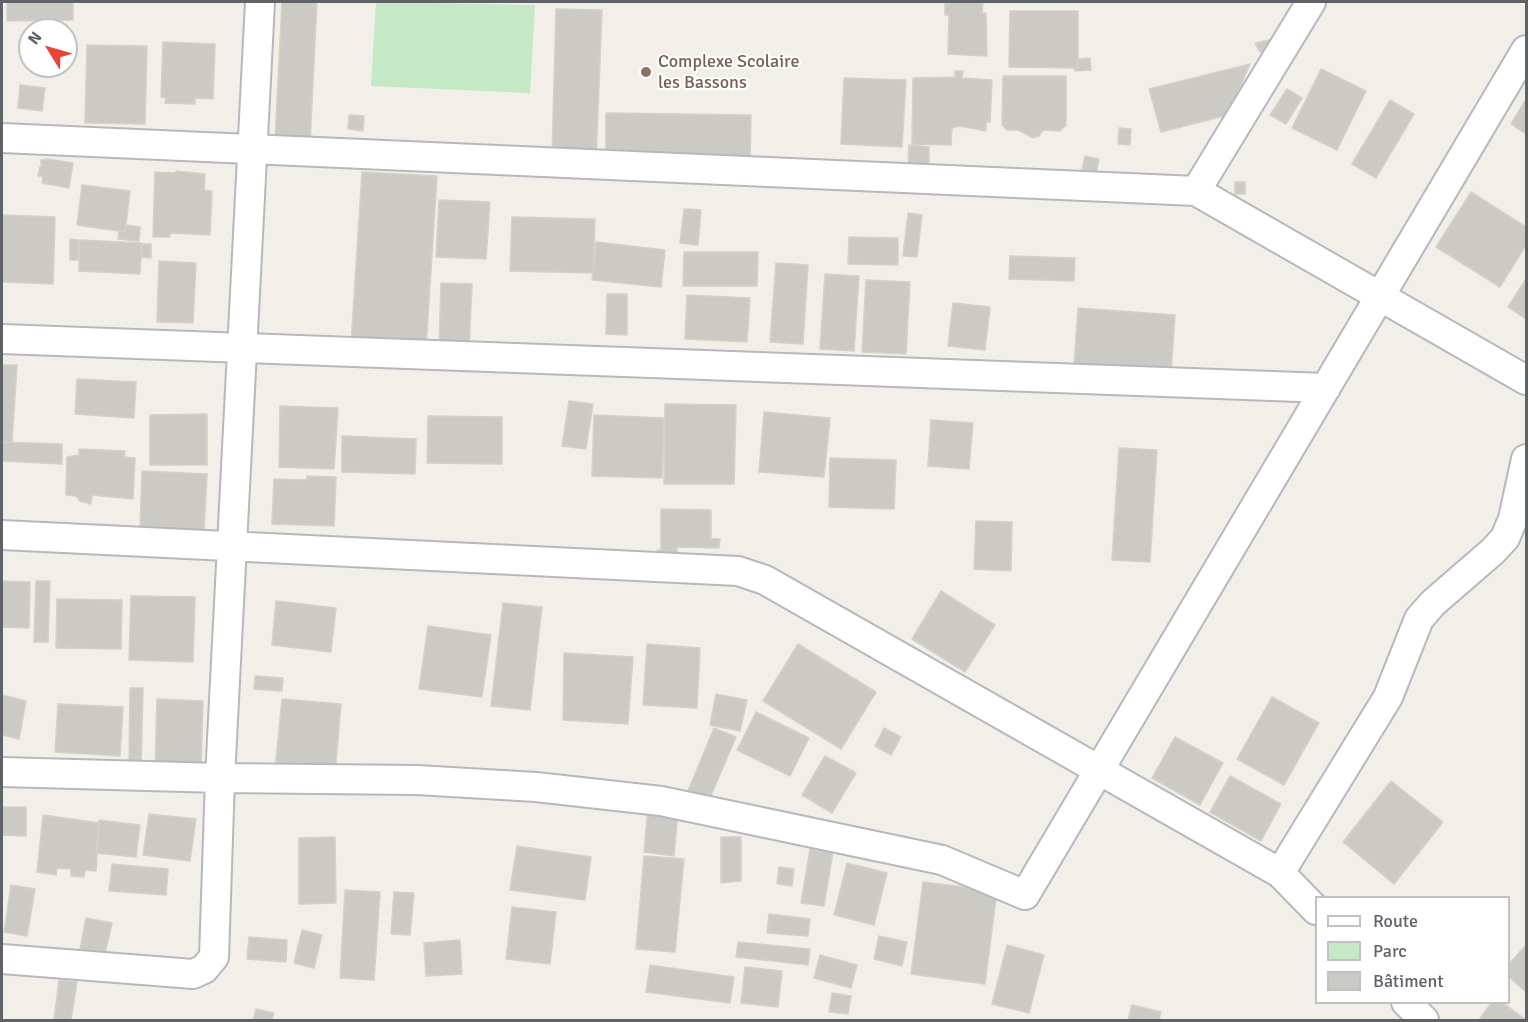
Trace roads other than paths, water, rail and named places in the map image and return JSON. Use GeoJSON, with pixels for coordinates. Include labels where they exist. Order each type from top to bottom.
{"type":"FeatureCollection","features":[{"type":"Feature","properties":{"kind":"street"},"geometry":{"type":"LineString","coordinates":[[2,959],[193,974],[204,969],[214,957],[220,778],[260,2]]}},
{"type":"Feature","properties":{"kind":"street"},"geometry":{"type":"LineString","coordinates":[[1196,191],[1311,2]]}},
{"type":"Feature","properties":{"kind":"street"},"geometry":{"type":"LineString","coordinates":[[2,772],[417,780],[536,787],[661,801],[942,860],[1025,895],[1527,50]]}},
{"type":"Feature","properties":{"kind":"street"},"geometry":{"type":"LineString","coordinates":[[2,138],[1196,191],[1527,380]]}},
{"type":"Feature","properties":{"kind":"street"},"geometry":{"type":"LineString","coordinates":[[2,339],[1326,388]]}},
{"type":"Feature","properties":{"kind":"street"},"geometry":{"type":"LineString","coordinates":[[1280,873],[1388,697],[1419,619],[1433,603],[1493,552],[1505,538],[1513,519],[1527,459]]}},
{"type":"Feature","properties":{"kind":"street"},"geometry":{"type":"LineString","coordinates":[[2,535],[738,571],[765,580],[1280,873],[1315,908]]}},
{"type":"Feature","properties":{"kind":"street"},"geometry":{"type":"LineString","coordinates":[[1408,1004],[1424,1020]]}},
{"type":"Feature","properties":{"kind":"place","name":"Complexe Scolaire les Bassons"},"geometry":{"type":"Point","coordinates":[646,72]}}]}
